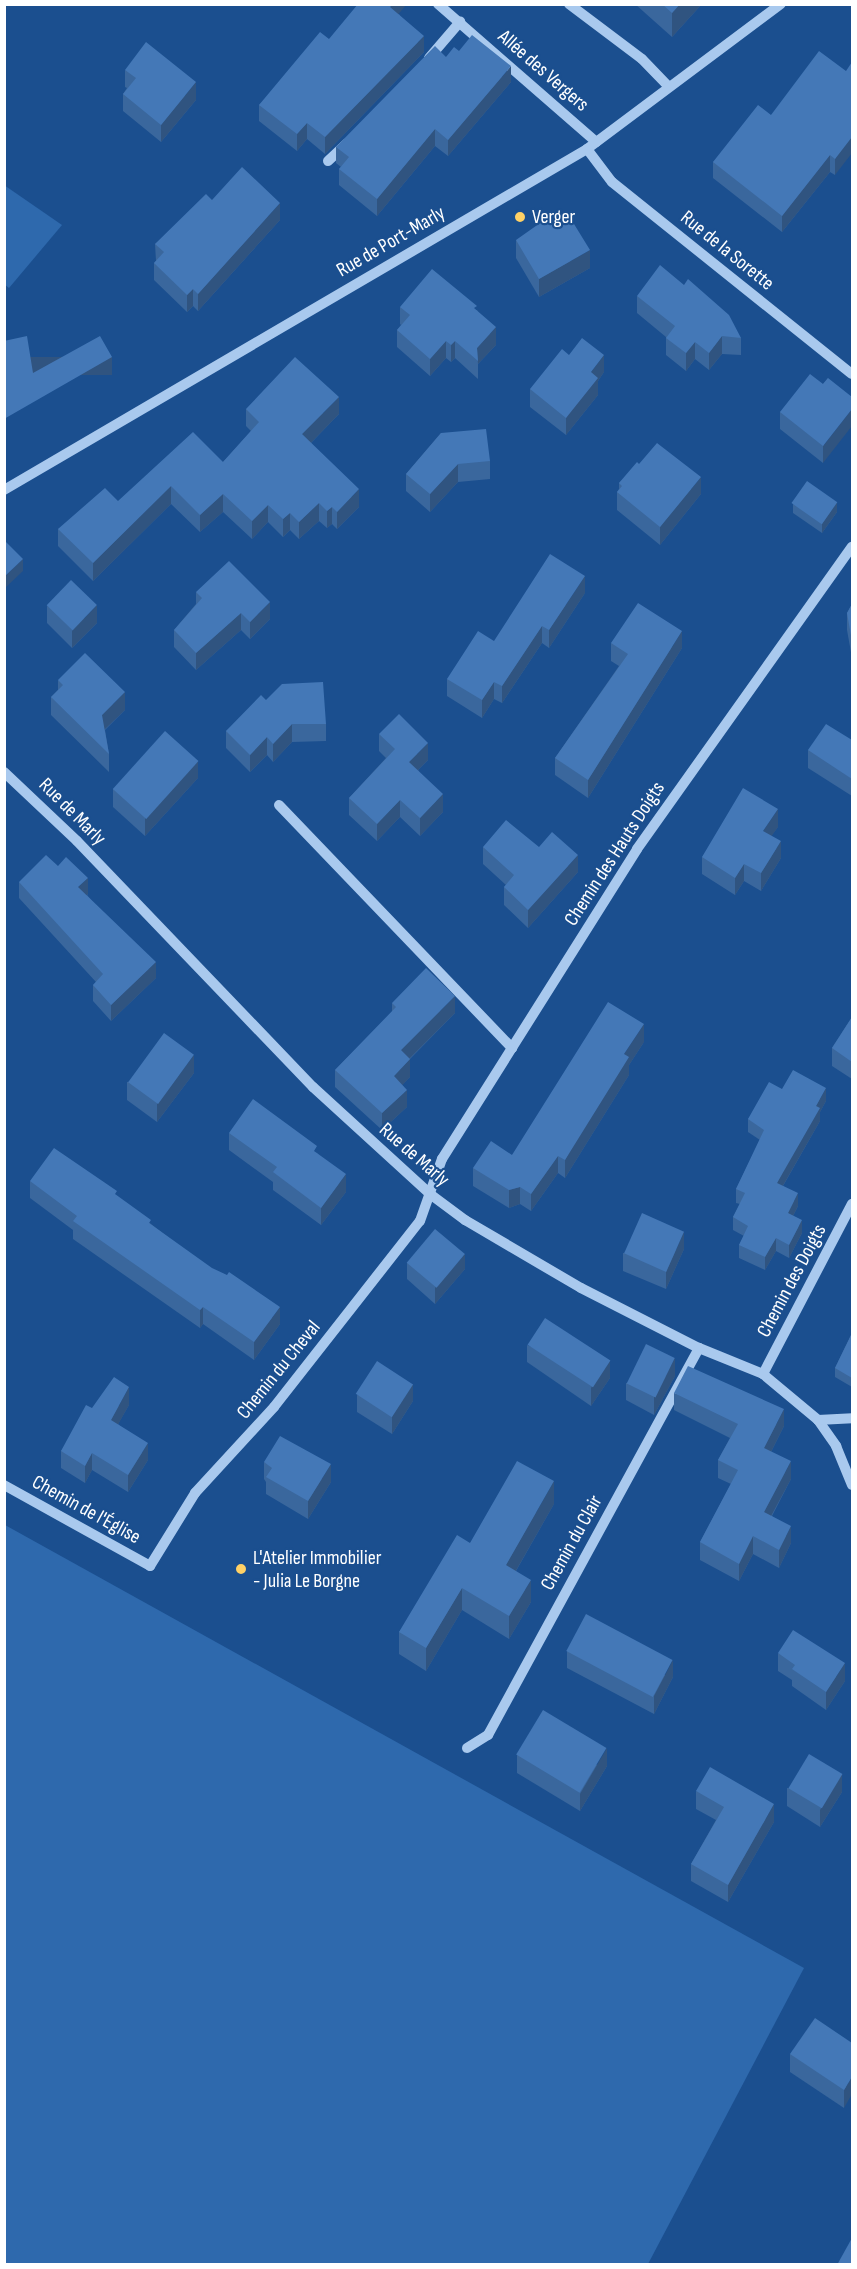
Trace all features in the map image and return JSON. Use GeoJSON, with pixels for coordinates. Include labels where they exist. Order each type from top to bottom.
{"type":"FeatureCollection","features":[{"type":"Feature","properties":{"kind":"street","name":"Allée des Vergers"},"geometry":{"type":"LineString","coordinates":[[438,4],[592,146]]}},
{"type":"Feature","properties":{"kind":"street"},"geometry":{"type":"LineString","coordinates":[[569,4],[642,59],[668,86]]}},
{"type":"Feature","properties":{"kind":"street","name":"Rue de Port-Marly"},"geometry":{"type":"LineString","coordinates":[[4,490],[592,146],[668,86],[781,4]]}},
{"type":"Feature","properties":{"kind":"street"},"geometry":{"type":"LineString","coordinates":[[422,66],[460,22]]}},
{"type":"Feature","properties":{"kind":"street"},"geometry":{"type":"LineString","coordinates":[[328,161],[359,130]]}},
{"type":"Feature","properties":{"kind":"street","name":"Rue de la Sorette"},"geometry":{"type":"LineString","coordinates":[[592,146],[612,182],[852,374]]}},
{"type":"Feature","properties":{"kind":"street","name":"Chemin des Hauts Doigts"},"geometry":{"type":"LineString","coordinates":[[430,1194],[442,1159],[637,849],[852,547]]}},
{"type":"Feature","properties":{"kind":"street","name":"Rue de Marly"},"geometry":{"type":"LineString","coordinates":[[4,772],[77,842],[313,1088],[430,1194],[465,1220],[581,1288],[699,1348],[763,1374],[818,1420],[836,1446],[852,1485]]}},
{"type":"Feature","properties":{"kind":"street"},"geometry":{"type":"LineString","coordinates":[[279,805],[512,1048]]}},
{"type":"Feature","properties":{"kind":"street","name":"Chemin du Cheval"},"geometry":{"type":"LineString","coordinates":[[150,1566],[195,1493],[274,1407],[420,1221],[430,1194]]}},
{"type":"Feature","properties":{"kind":"street","name":"Chemin des Doigts"},"geometry":{"type":"LineString","coordinates":[[763,1374],[852,1204]]}},
{"type":"Feature","properties":{"kind":"street","name":"Chemin du Clair"},"geometry":{"type":"LineString","coordinates":[[467,1748],[488,1734],[699,1348]]}},
{"type":"Feature","properties":{"kind":"street"},"geometry":{"type":"LineString","coordinates":[[818,1420],[852,1418]]}},
{"type":"Feature","properties":{"kind":"street","name":"Chemin de l'Église"},"geometry":{"type":"LineString","coordinates":[[4,1485],[150,1566]]}},
{"type":"Feature","properties":{"kind":"shaded area"},"geometry":{"type":"Polygon","coordinates":[[[4,185],[62,225],[9,288],[4,284],[4,185]]]}},
{"type":"Feature","properties":{"kind":"shaded area"},"geometry":{"type":"Polygon","coordinates":[[[5,1525],[804,1968],[648,2264],[5,2264],[5,1525]]]}},
{"type":"Feature","properties":{"kind":"building"},"geometry":{"type":"Polygon","coordinates":[[[358,4],[393,4],[390,7],[424,36],[325,137],[307,123],[297,134],[259,105],[320,32],[329,39],[358,4]]]}},
{"type":"Feature","properties":{"kind":"building"},"geometry":{"type":"Polygon","coordinates":[[[662,4],[680,4],[672,13],[662,4]]]}},
{"type":"Feature","properties":{"kind":"building"},"geometry":{"type":"Polygon","coordinates":[[[472,35],[511,66],[448,140],[435,129],[377,199],[339,169],[349,157],[336,147],[435,46],[446,57],[454,47],[459,51],[472,35]]]}},
{"type":"Feature","properties":{"kind":"building"},"geometry":{"type":"Polygon","coordinates":[[[146,42],[196,82],[161,125],[123,94],[136,78],[125,70],[146,42]]]}},
{"type":"Feature","properties":{"kind":"building"},"geometry":{"type":"Polygon","coordinates":[[[819,51],[846,71],[852,62],[852,137],[835,159],[830,155],[782,216],[713,162],[758,105],[771,115],[819,51]]]}},
{"type":"Feature","properties":{"kind":"building"},"geometry":{"type":"Polygon","coordinates":[[[242,167],[280,203],[198,294],[193,289],[187,295],[154,263],[164,252],[155,244],[206,194],[212,200],[242,167]]]}},
{"type":"Feature","properties":{"kind":"building"},"geometry":{"type":"Polygon","coordinates":[[[566,211],[590,250],[539,279],[516,240],[550,216],[552,219],[566,211]]]}},
{"type":"Feature","properties":{"kind":"building"},"geometry":{"type":"Polygon","coordinates":[[[660,265],[684,285],[688,279],[729,315],[741,338],[722,336],[709,353],[695,342],[686,353],[666,338],[675,326],[637,296],[660,265]]]}},
{"type":"Feature","properties":{"kind":"building"},"geometry":{"type":"Polygon","coordinates":[[[432,269],[477,306],[474,308],[496,327],[477,348],[478,361],[455,341],[451,345],[446,341],[430,359],[397,330],[410,315],[400,307],[432,269]]]}},
{"type":"Feature","properties":{"kind":"building"},"geometry":{"type":"Polygon","coordinates":[[[27,336],[33,373],[100,336],[112,357],[4,419],[4,341],[27,336]]]}},
{"type":"Feature","properties":{"kind":"building"},"geometry":{"type":"Polygon","coordinates":[[[582,338],[604,355],[591,372],[598,378],[566,418],[530,389],[562,349],[569,355],[582,338]]]}},
{"type":"Feature","properties":{"kind":"building"},"geometry":{"type":"Polygon","coordinates":[[[295,357],[339,397],[302,434],[359,489],[337,512],[332,507],[327,511],[319,503],[299,522],[290,513],[283,519],[268,505],[252,521],[223,494],[200,515],[171,486],[93,563],[58,529],[105,488],[118,501],[193,432],[223,462],[259,422],[246,409],[295,357]]]}},
{"type":"Feature","properties":{"kind":"building"},"geometry":{"type":"Polygon","coordinates":[[[810,374],[823,384],[828,378],[852,397],[852,409],[823,446],[780,412],[810,374]]]}},
{"type":"Feature","properties":{"kind":"building"},"geometry":{"type":"Polygon","coordinates":[[[486,429],[490,461],[458,464],[430,494],[406,474],[441,433],[486,429]]]}},
{"type":"Feature","properties":{"kind":"building"},"geometry":{"type":"Polygon","coordinates":[[[657,443],[701,477],[660,527],[617,492],[622,486],[619,483],[657,443]]]}},
{"type":"Feature","properties":{"kind":"building"},"geometry":{"type":"Polygon","coordinates":[[[807,481],[837,502],[822,524],[792,503],[807,481]]]}},
{"type":"Feature","properties":{"kind":"building"},"geometry":{"type":"Polygon","coordinates":[[[4,540],[23,559],[4,577],[4,540]]]}},
{"type":"Feature","properties":{"kind":"building"},"geometry":{"type":"Polygon","coordinates":[[[550,554],[585,576],[549,630],[542,626],[502,686],[494,682],[482,700],[447,679],[478,631],[494,641],[550,554]]]}},
{"type":"Feature","properties":{"kind":"building"},"geometry":{"type":"Polygon","coordinates":[[[229,561],[270,602],[250,622],[241,613],[196,653],[174,630],[202,598],[196,592],[229,561]]]}},
{"type":"Feature","properties":{"kind":"building"},"geometry":{"type":"Polygon","coordinates":[[[71,580],[97,605],[73,630],[47,605],[71,580]]]}},
{"type":"Feature","properties":{"kind":"building"},"geometry":{"type":"Polygon","coordinates":[[[638,603],[682,631],[588,780],[555,758],[628,654],[611,643],[638,603]]]}},
{"type":"Feature","properties":{"kind":"building"},"geometry":{"type":"Polygon","coordinates":[[[852,604],[852,641],[847,613],[852,604]]]}},
{"type":"Feature","properties":{"kind":"building"},"geometry":{"type":"Polygon","coordinates":[[[85,653],[125,692],[102,715],[109,754],[51,697],[63,685],[58,680],[85,653]]]}},
{"type":"Feature","properties":{"kind":"building"},"geometry":{"type":"Polygon","coordinates":[[[323,682],[326,724],[292,724],[273,744],[267,737],[250,755],[226,731],[261,695],[266,700],[282,684],[323,682]]]}},
{"type":"Feature","properties":{"kind":"building"},"geometry":{"type":"Polygon","coordinates":[[[399,714],[428,743],[409,762],[443,794],[420,818],[400,800],[377,824],[349,798],[395,749],[379,734],[399,714]]]}},
{"type":"Feature","properties":{"kind":"building"},"geometry":{"type":"Polygon","coordinates":[[[826,724],[852,740],[852,779],[808,750],[826,724]]]}},
{"type":"Feature","properties":{"kind":"building"},"geometry":{"type":"Polygon","coordinates":[[[165,731],[198,761],[146,819],[113,789],[165,731]]]}},
{"type":"Feature","properties":{"kind":"building"},"geometry":{"type":"Polygon","coordinates":[[[743,788],[778,809],[763,831],[781,841],[761,873],[744,864],[735,878],[702,857],[743,788]]]}},
{"type":"Feature","properties":{"kind":"building"},"geometry":{"type":"Polygon","coordinates":[[[506,820],[539,847],[552,832],[578,855],[528,910],[504,887],[514,875],[483,847],[506,820]]]}},
{"type":"Feature","properties":{"kind":"building"},"geometry":{"type":"Polygon","coordinates":[[[46,855],[58,866],[66,857],[88,878],[78,887],[156,962],[111,1005],[93,985],[103,974],[19,882],[46,855]]]}},
{"type":"Feature","properties":{"kind":"building"},"geometry":{"type":"Polygon","coordinates":[[[426,968],[455,996],[401,1050],[410,1059],[394,1076],[407,1090],[382,1113],[335,1070],[396,1007],[392,1003],[426,968]]]}},
{"type":"Feature","properties":{"kind":"building"},"geometry":{"type":"Polygon","coordinates":[[[608,1002],[644,1024],[624,1054],[629,1057],[565,1160],[558,1156],[531,1194],[520,1187],[509,1190],[473,1168],[491,1141],[512,1155],[608,1002]]]}},
{"type":"Feature","properties":{"kind":"building"},"geometry":{"type":"Polygon","coordinates":[[[852,1017],[852,1062],[832,1048],[852,1017]]]}},
{"type":"Feature","properties":{"kind":"building"},"geometry":{"type":"Polygon","coordinates":[[[164,1033],[194,1055],[158,1104],[128,1082],[164,1033]]]}},
{"type":"Feature","properties":{"kind":"building"},"geometry":{"type":"Polygon","coordinates":[[[793,1070],[826,1088],[816,1106],[820,1108],[777,1183],[798,1193],[788,1213],[802,1220],[789,1245],[776,1238],[765,1257],[739,1245],[748,1226],[733,1217],[745,1193],[736,1189],[764,1130],[748,1119],[769,1082],[782,1089],[793,1070]]]}},
{"type":"Feature","properties":{"kind":"building"},"geometry":{"type":"Polygon","coordinates":[[[253,1099],[317,1146],[314,1151],[346,1174],[321,1208],[273,1172],[277,1167],[229,1133],[253,1099]]]}},
{"type":"Feature","properties":{"kind":"building"},"geometry":{"type":"Polygon","coordinates":[[[54,1148],[117,1191],[115,1194],[151,1220],[149,1223],[212,1268],[227,1275],[229,1272],[280,1307],[254,1342],[203,1307],[200,1310],[73,1221],[77,1216],[30,1181],[54,1148]]]}},
{"type":"Feature","properties":{"kind":"building"},"geometry":{"type":"Polygon","coordinates":[[[642,1213],[684,1232],[666,1272],[624,1253],[642,1213]]]}},
{"type":"Feature","properties":{"kind":"building"},"geometry":{"type":"Polygon","coordinates":[[[435,1229],[465,1254],[437,1288],[407,1263],[435,1229]]]}},
{"type":"Feature","properties":{"kind":"building"},"geometry":{"type":"Polygon","coordinates":[[[545,1318],[610,1360],[593,1387],[528,1345],[545,1318]]]}},
{"type":"Feature","properties":{"kind":"building"},"geometry":{"type":"Polygon","coordinates":[[[852,1333],[852,1378],[835,1368],[852,1333]]]}},
{"type":"Feature","properties":{"kind":"building"},"geometry":{"type":"Polygon","coordinates":[[[646,1344],[675,1358],[655,1398],[627,1384],[646,1344]]]}},
{"type":"Feature","properties":{"kind":"building"},"geometry":{"type":"Polygon","coordinates":[[[377,1361],[413,1384],[392,1417],[356,1394],[377,1361]]]}},
{"type":"Feature","properties":{"kind":"building"},"geometry":{"type":"Polygon","coordinates":[[[688,1366],[784,1409],[764,1448],[791,1461],[764,1512],[791,1526],[779,1550],[753,1536],[739,1564],[700,1542],[738,1470],[718,1460],[738,1424],[674,1393],[688,1366]]]}},
{"type":"Feature","properties":{"kind":"building"},"geometry":{"type":"Polygon","coordinates":[[[114,1377],[129,1387],[111,1420],[148,1443],[128,1475],[92,1453],[85,1466],[61,1451],[86,1405],[92,1408],[114,1377]]]}},
{"type":"Feature","properties":{"kind":"building"},"geometry":{"type":"Polygon","coordinates":[[[280,1436],[331,1464],[308,1501],[266,1477],[272,1468],[264,1462],[280,1436]]]}},
{"type":"Feature","properties":{"kind":"building"},"geometry":{"type":"Polygon","coordinates":[[[517,1461],[554,1481],[506,1565],[531,1580],[509,1616],[462,1588],[426,1648],[399,1632],[457,1535],[470,1543],[517,1461]]]}},
{"type":"Feature","properties":{"kind":"building"},"geometry":{"type":"Polygon","coordinates":[[[586,1614],[673,1660],[653,1697],[566,1651],[586,1614]]]}},
{"type":"Feature","properties":{"kind":"building"},"geometry":{"type":"Polygon","coordinates":[[[793,1630],[845,1663],[826,1692],[792,1669],[795,1665],[778,1653],[793,1630]]]}},
{"type":"Feature","properties":{"kind":"building"},"geometry":{"type":"Polygon","coordinates":[[[543,1710],[606,1748],[580,1793],[516,1755],[543,1710]]]}},
{"type":"Feature","properties":{"kind":"building"},"geometry":{"type":"Polygon","coordinates":[[[809,1754],[842,1774],[822,1808],[788,1788],[809,1754]]]}},
{"type":"Feature","properties":{"kind":"building"},"geometry":{"type":"Polygon","coordinates":[[[710,1767],[774,1804],[728,1885],[691,1864],[724,1807],[696,1791],[710,1767]]]}},
{"type":"Feature","properties":{"kind":"building"},"geometry":{"type":"Polygon","coordinates":[[[815,2018],[852,2043],[852,2077],[844,2090],[790,2054],[815,2018]]]}},
{"type":"Feature","properties":{"kind":"building"},"geometry":{"type":"Polygon","coordinates":[[[852,2238],[852,2265],[837,2265],[852,2238]]]}},
{"type":"Feature","properties":{"kind":"place","name":"Verger"},"geometry":{"type":"Point","coordinates":[520,217]}},
{"type":"Feature","properties":{"kind":"place","name":"L'Atelier Immobilier - Julia Le Borgne"},"geometry":{"type":"Point","coordinates":[241,1569]}}]}
